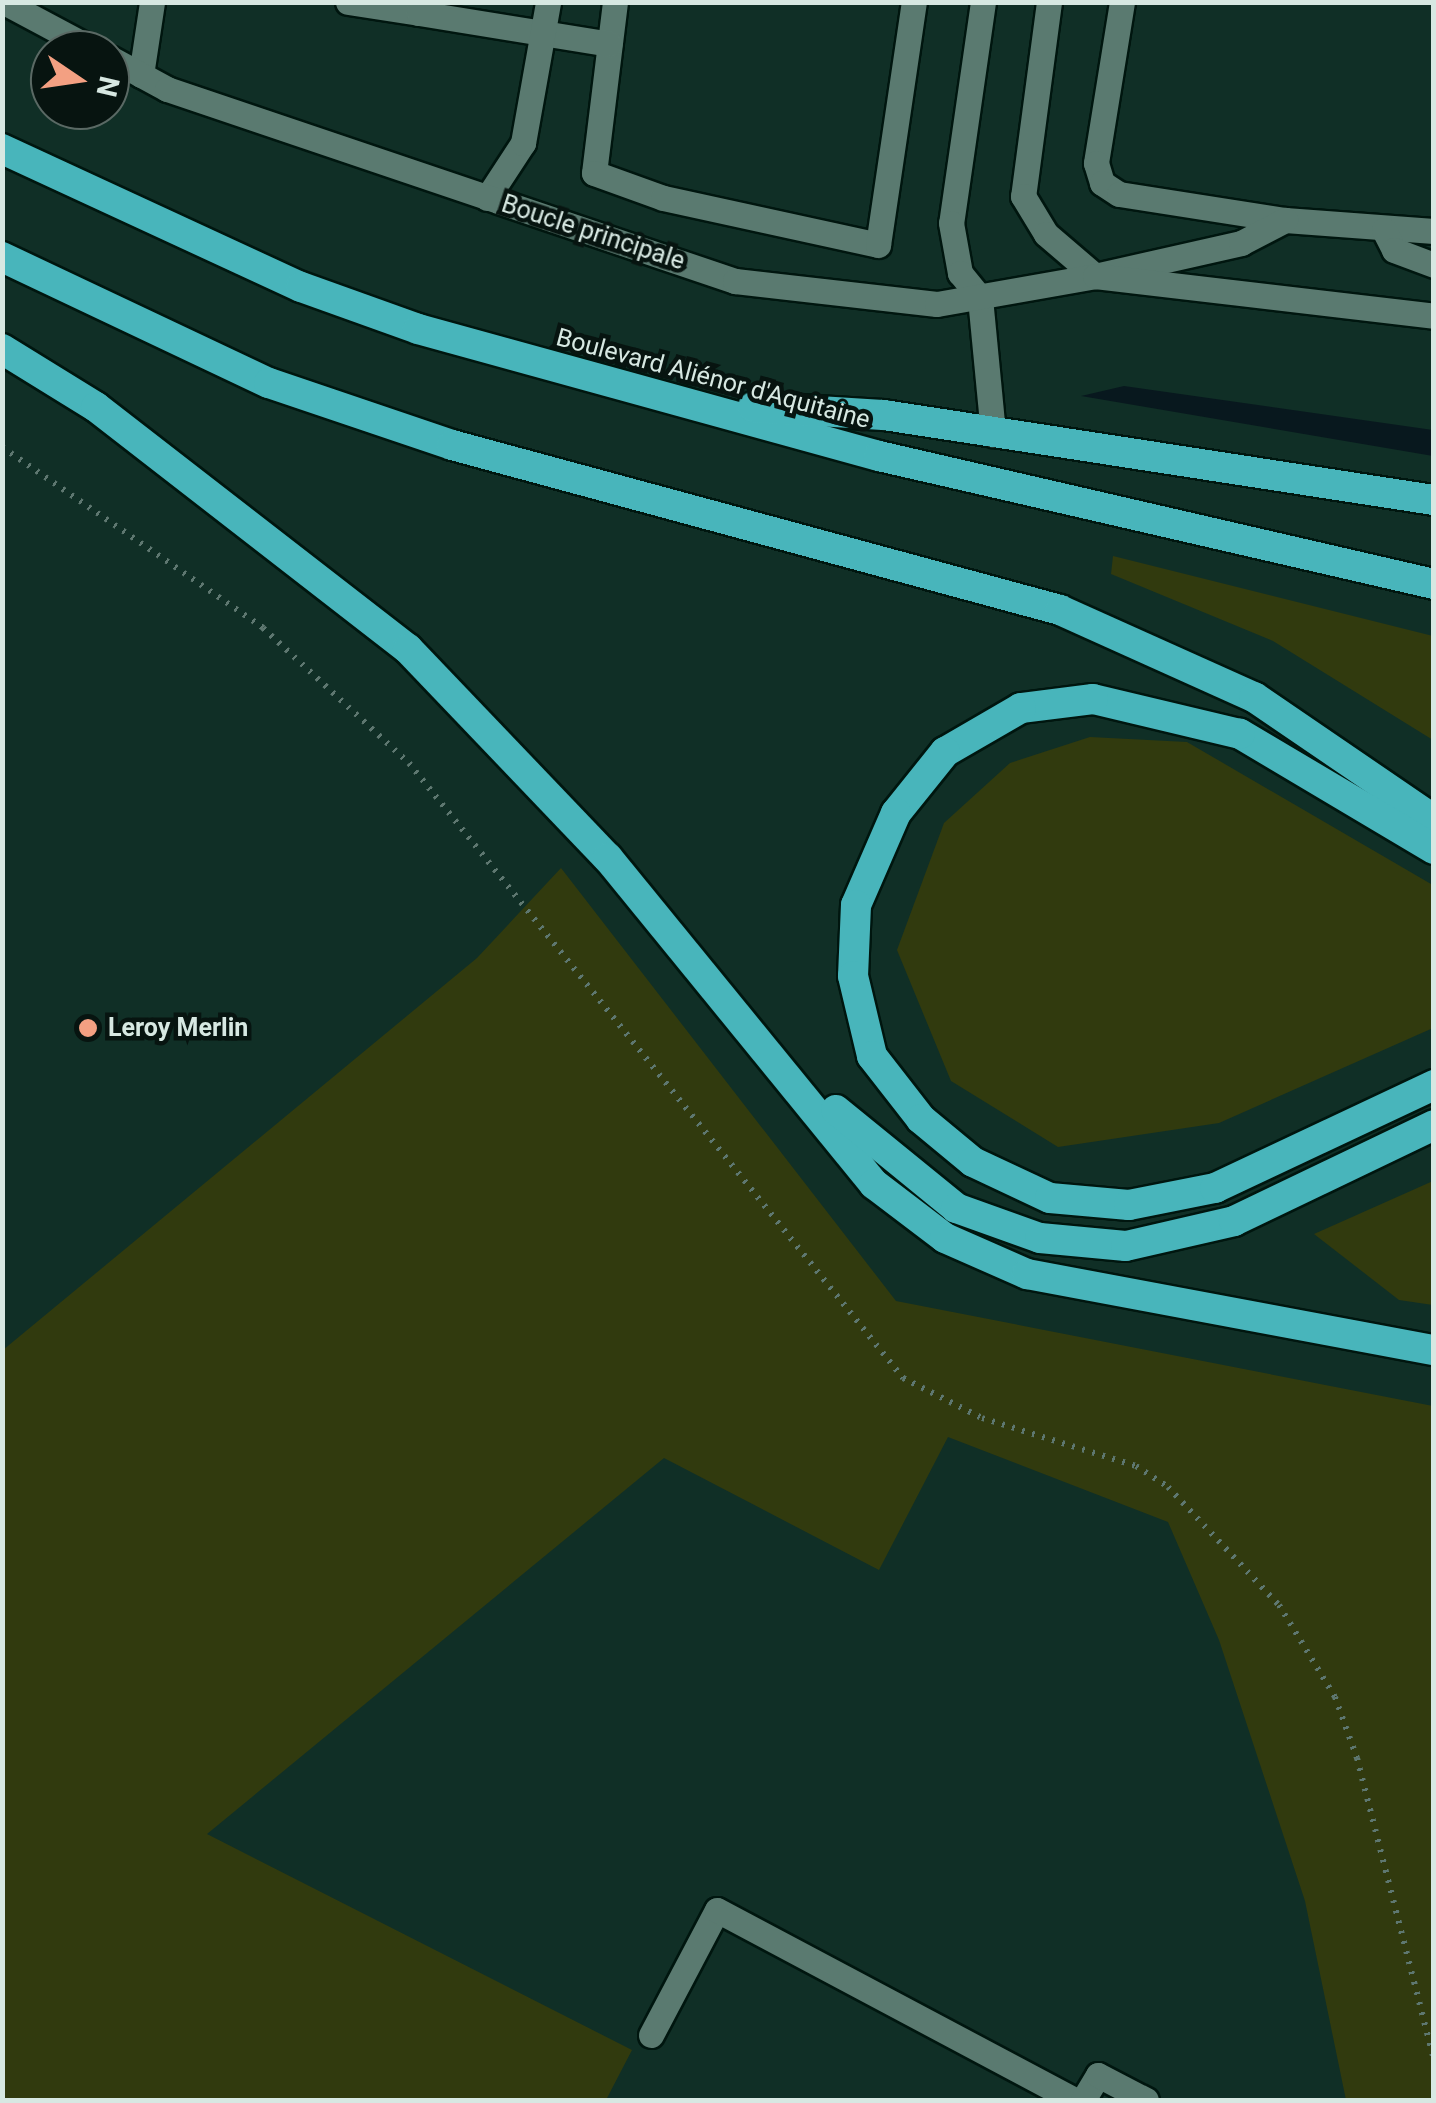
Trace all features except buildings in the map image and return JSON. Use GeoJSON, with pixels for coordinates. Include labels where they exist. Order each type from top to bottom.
{"type":"FeatureCollection","features":[{"type":"Feature","properties":{"kind":"highway","name":"Boulevard Aliénor d'Aquitaine"},"geometry":{"type":"LineString","coordinates":[[2,150],[301,286],[418,329],[690,403],[1434,584]]}},
{"type":"Feature","properties":{"kind":"highway"},"geometry":{"type":"LineString","coordinates":[[2,257],[269,383],[452,445],[1060,610],[1254,697],[1434,820]]}},
{"type":"Feature","properties":{"kind":"highway"},"geometry":{"type":"LineString","coordinates":[[2,349],[238,513],[408,649],[608,858],[772,1050],[874,1184],[945,1238],[1027,1274],[1434,1350]]}},
{"type":"Feature","properties":{"kind":"highway"},"geometry":{"type":"LineString","coordinates":[[690,403],[884,415],[1434,500]]}},
{"type":"Feature","properties":{"kind":"highway"},"geometry":{"type":"LineString","coordinates":[[1434,849],[1240,734],[1093,699],[1021,708],[944,752],[896,813],[856,905],[853,976],[872,1056],[921,1119],[973,1162],[1050,1198],[1128,1205],[1216,1188],[1434,1085]]}},
{"type":"Feature","properties":{"kind":"highway"},"geometry":{"type":"LineString","coordinates":[[772,1050],[943,1199],[1040,1238],[1126,1246],[1234,1221],[1434,1125]]}},
{"type":"Feature","properties":{"kind":"street"},"geometry":{"type":"LineString","coordinates":[[4,2],[56,30]]}},
{"type":"Feature","properties":{"kind":"street"},"geometry":{"type":"LineString","coordinates":[[141,74],[152,2]]}},
{"type":"Feature","properties":{"kind":"street"},"geometry":{"type":"LineString","coordinates":[[348,2],[420,8],[610,44]]}},
{"type":"Feature","properties":{"kind":"street"},"geometry":{"type":"LineString","coordinates":[[487,198],[522,143],[548,2]]}},
{"type":"Feature","properties":{"kind":"street"},"geometry":{"type":"LineString","coordinates":[[616,2],[594,173],[663,198],[878,245],[914,2]]}},
{"type":"Feature","properties":{"kind":"street"},"geometry":{"type":"LineString","coordinates":[[982,2],[951,223],[960,272],[980,298],[993,434]]}},
{"type":"Feature","properties":{"kind":"street"},"geometry":{"type":"LineString","coordinates":[[1049,2],[1023,196],[1046,234],[1095,276],[1434,316]]}},
{"type":"Feature","properties":{"kind":"street"},"geometry":{"type":"LineString","coordinates":[[1122,2],[1096,163],[1102,183],[1119,194],[1286,220],[1434,231]]}},
{"type":"Feature","properties":{"kind":"street","name":"Boucle principale"},"geometry":{"type":"LineString","coordinates":[[130,68],[487,198],[735,280],[937,304],[1095,276],[1240,243],[1286,220]]}},
{"type":"Feature","properties":{"kind":"street"},"geometry":{"type":"LineString","coordinates":[[1384,230],[1394,250],[1434,265]]}},
{"type":"Feature","properties":{"kind":"street"},"geometry":{"type":"LineString","coordinates":[[651,2035],[717,1910],[1075,2100]]}},
{"type":"Feature","properties":{"kind":"street"},"geometry":{"type":"LineString","coordinates":[[1083,2100],[1098,2075],[1146,2100]]}},
{"type":"Feature","properties":{"kind":"path"},"geometry":{"type":"LineString","coordinates":[[2,448],[263,628],[410,763],[903,1378],[968,1413],[1136,1466],[1168,1487],[1279,1605],[1335,1697],[1357,1758],[1434,2060]]}},
{"type":"Feature","properties":{"kind":"green space"},"geometry":{"type":"Polygon","coordinates":[[[1113,556],[1433,636],[1433,740],[1273,641],[1111,574],[1113,556]]]}},
{"type":"Feature","properties":{"kind":"green space"},"geometry":{"type":"Polygon","coordinates":[[[1090,737],[1187,742],[1431,884],[1433,1028],[1219,1123],[1058,1147],[951,1081],[897,950],[944,823],[1010,763],[1090,737]]]}},
{"type":"Feature","properties":{"kind":"green space"},"geometry":{"type":"Polygon","coordinates":[[[561,868],[896,1301],[1433,1406],[1433,2100],[1346,2100],[1305,1901],[1219,1640],[1168,1522],[948,1437],[879,1570],[664,1458],[207,1834],[632,2050],[606,2100],[3,2100],[3,1350],[477,958],[561,868]]]}},
{"type":"Feature","properties":{"kind":"green space"},"geometry":{"type":"Polygon","coordinates":[[[1433,1181],[1433,1305],[1399,1300],[1314,1234],[1433,1181]]]}},
{"type":"Feature","properties":{"kind":"shaded area"},"geometry":{"type":"Polygon","coordinates":[[[1124,386],[1433,430],[1433,456],[1081,396],[1124,386]]]}},
{"type":"Feature","properties":{"kind":"place","name":"Leroy Merlin"},"geometry":{"type":"Point","coordinates":[88,1028]}}]}
